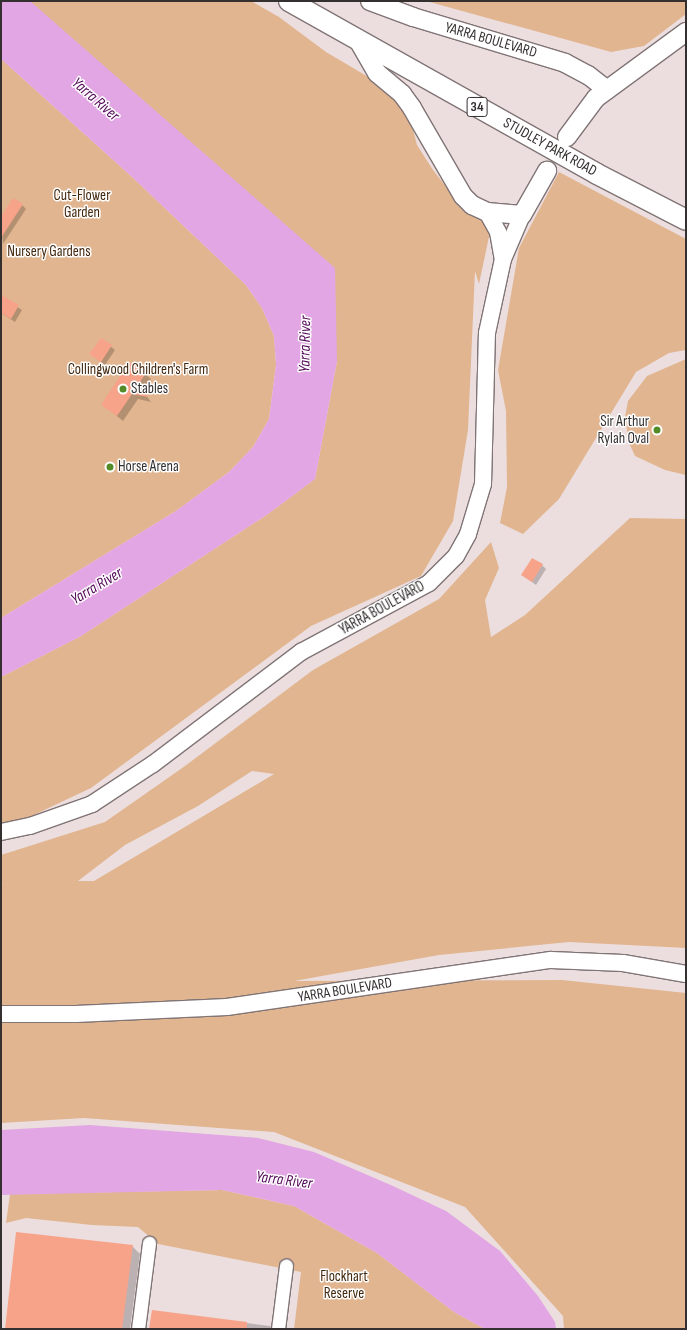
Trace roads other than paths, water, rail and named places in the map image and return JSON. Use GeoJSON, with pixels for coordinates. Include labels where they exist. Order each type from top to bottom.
{"type":"FeatureCollection","features":[{"type":"Feature","properties":{"kind":"main road","name":"STUDLEY PARK ROAD"},"geometry":{"type":"LineString","coordinates":[[289,1],[597,174],[686,220]]}},
{"type":"Feature","properties":{"kind":"main road","name":"YARRA BOULEVARD"},"geometry":{"type":"LineString","coordinates":[[370,1],[413,17],[566,63],[588,75],[607,90]]}},
{"type":"Feature","properties":{"kind":"main road"},"geometry":{"type":"LineString","coordinates":[[567,137],[582,115],[607,90],[686,32]]}},
{"type":"Feature","properties":{"kind":"main road"},"geometry":{"type":"LineString","coordinates":[[358,40],[377,73],[402,94],[412,108],[463,196],[472,206],[487,212],[522,215]]}},
{"type":"Feature","properties":{"kind":"main road","name":"YARRA BOULEVARD"},"geometry":{"type":"LineString","coordinates":[[522,215],[547,171]]}},
{"type":"Feature","properties":{"kind":"street"},"geometry":{"type":"LineString","coordinates":[[487,212],[498,232],[502,259]]}},
{"type":"Feature","properties":{"kind":"street","name":"YARRA BOULEVARD"},"geometry":{"type":"LineString","coordinates":[[1,832],[30,826],[92,804],[154,764],[301,652],[429,583],[456,556],[468,534],[483,484],[487,333],[502,259],[522,215]]}},
{"type":"Feature","properties":{"kind":"street","name":"YARRA BOULEVARD"},"geometry":{"type":"LineString","coordinates":[[1,1014],[76,1014],[227,1007],[551,960],[623,963],[686,974]]}},
{"type":"Feature","properties":{"kind":"street"},"geometry":{"type":"LineString","coordinates":[[138,1329],[149,1243]]}},
{"type":"Feature","properties":{"kind":"street"},"geometry":{"type":"LineString","coordinates":[[278,1329],[286,1266]]}},
{"type":"Feature","properties":{"kind":"water","name":"Yarra River"},"geometry":{"type":"Polygon","coordinates":[[[1,1],[30,1],[335,268],[337,361],[315,479],[268,514],[81,636],[1,677],[1,618],[176,511],[229,472],[253,447],[269,419],[276,365],[274,336],[262,308],[246,285],[131,176],[1,59],[1,1]]]}},
{"type":"Feature","properties":{"kind":"water","name":"Yarra River"},"geometry":{"type":"Polygon","coordinates":[[[90,1125],[258,1138],[314,1152],[393,1186],[446,1211],[500,1251],[538,1296],[555,1322],[556,1329],[485,1329],[454,1312],[377,1253],[294,1206],[222,1190],[1,1195],[1,1130],[90,1125]]]}},
{"type":"Feature","properties":{"kind":"place","name":"Stables"},"geometry":{"type":"Point","coordinates":[123,389]}},
{"type":"Feature","properties":{"kind":"place","name":"Sir Arthur Rylah Oval"},"geometry":{"type":"Point","coordinates":[657,430]}},
{"type":"Feature","properties":{"kind":"place","name":"Horse Arena"},"geometry":{"type":"Point","coordinates":[110,467]}},
{"type":"Feature","properties":{"kind":"park label","name":"Cut-Flower Garden"},"geometry":{"type":"Point","coordinates":[82,204]}},
{"type":"Feature","properties":{"kind":"park label","name":"Nursery Gardens"},"geometry":{"type":"Point","coordinates":[49,252]}},
{"type":"Feature","properties":{"kind":"park label","name":"Collingwood Children's Farm"},"geometry":{"type":"Point","coordinates":[138,370]}},
{"type":"Feature","properties":{"kind":"park label","name":"Flockhart Reserve"},"geometry":{"type":"Point","coordinates":[344,1284]}}]}
